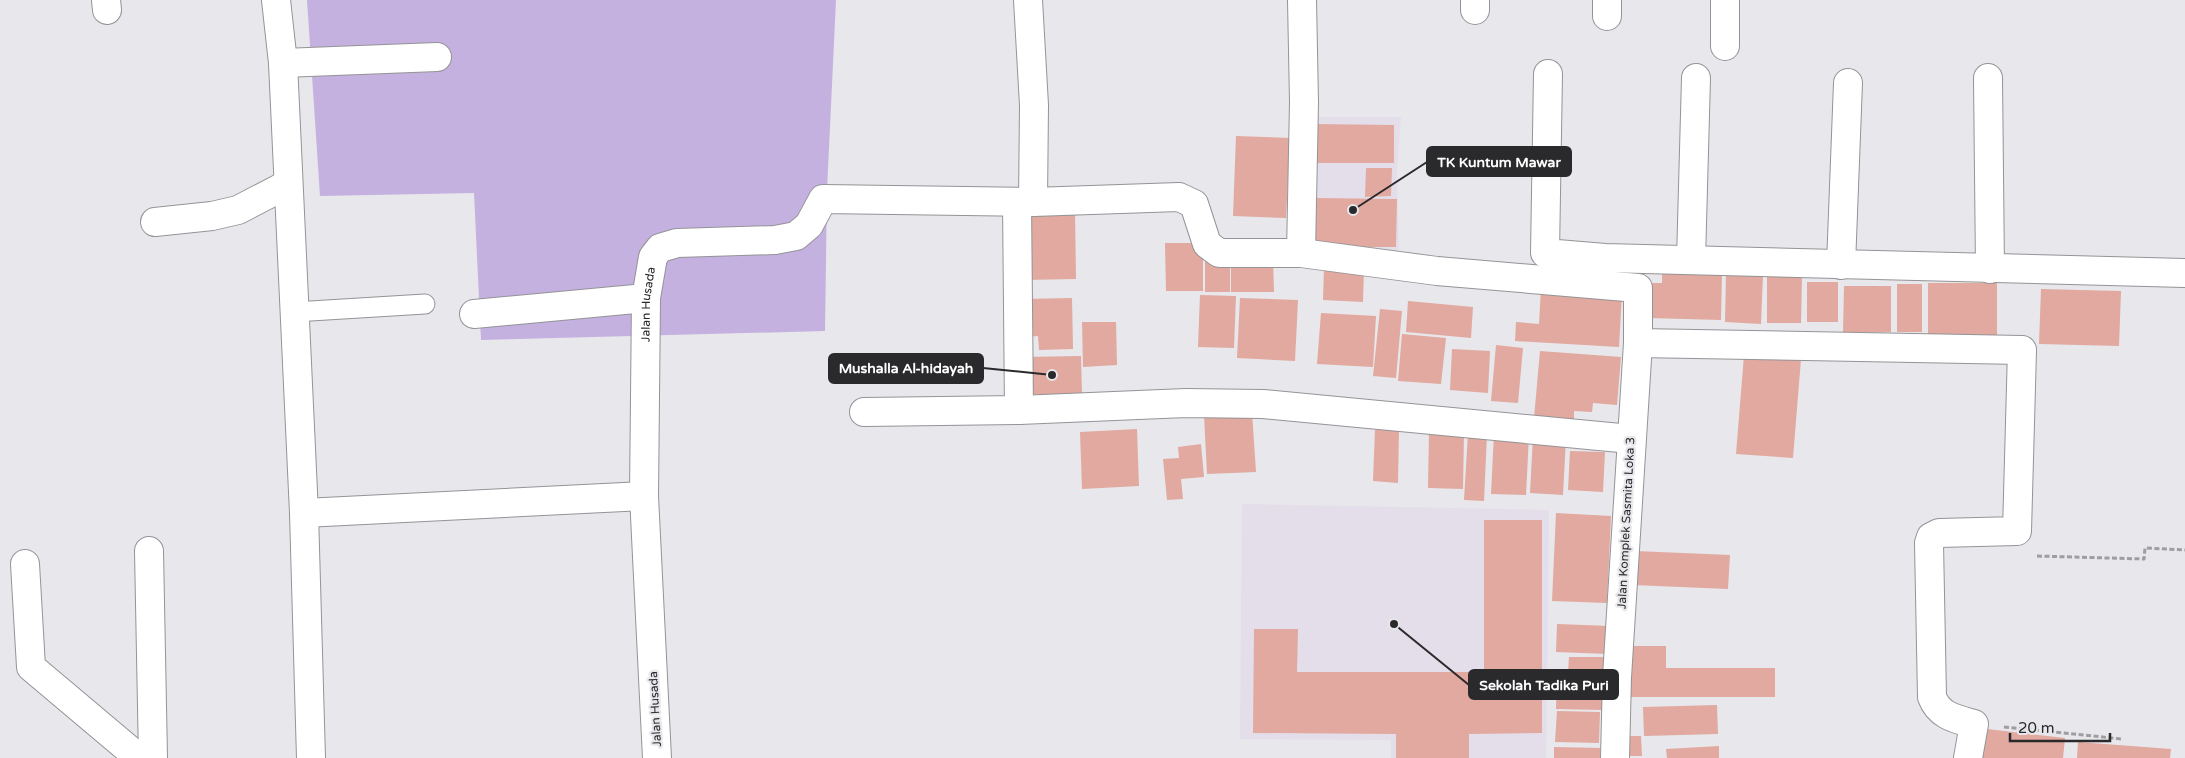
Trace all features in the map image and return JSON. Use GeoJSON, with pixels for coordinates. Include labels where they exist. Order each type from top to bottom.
{"type":"FeatureCollection","features":[{"type":"Feature","properties":{"kind":"street"},"geometry":{"type":"LineString","coordinates":[[276,0],[283,63],[304,513],[311,758]]}},
{"type":"Feature","properties":{"kind":"street"},"geometry":{"type":"LineString","coordinates":[[1019,410],[1025,202],[1034,106],[1028,0]]}},
{"type":"Feature","properties":{"kind":"street"},"geometry":{"type":"LineString","coordinates":[[1025,202],[1179,197],[1194,204],[1207,244],[1218,253],[1301,253],[1304,102],[1302,0]]}},
{"type":"Feature","properties":{"kind":"street"},"geometry":{"type":"LineString","coordinates":[[1725,0],[1725,46]]}},
{"type":"Feature","properties":{"kind":"street"},"geometry":{"type":"LineString","coordinates":[[283,63],[438,56]]}},
{"type":"Feature","properties":{"kind":"street"},"geometry":{"type":"LineString","coordinates":[[1548,74],[1546,253],[1605,258],[2185,273]]}},
{"type":"Feature","properties":{"kind":"street"},"geometry":{"type":"LineString","coordinates":[[1691,260],[1696,78]]}},
{"type":"Feature","properties":{"kind":"street"},"geometry":{"type":"LineString","coordinates":[[1988,78],[1990,268]]}},
{"type":"Feature","properties":{"kind":"street"},"geometry":{"type":"LineString","coordinates":[[1841,265],[1848,83]]}},
{"type":"Feature","properties":{"kind":"street"},"geometry":{"type":"LineString","coordinates":[[154,222],[212,216],[238,210],[288,184]]}},
{"type":"Feature","properties":{"kind":"street","name":"Jalan Husada"},"geometry":{"type":"LineString","coordinates":[[657,758],[644,496],[646,298],[654,257],[660,248],[677,243],[775,240],[796,236],[809,225],[823,200],[1025,202]]}},
{"type":"Feature","properties":{"kind":"street","name":"Jalan Komplek Sasmita Loka 3"},"geometry":{"type":"LineString","coordinates":[[1301,253],[1437,271],[1638,288],[1638,343],[1617,677],[1615,758]]}},
{"type":"Feature","properties":{"kind":"street"},"geometry":{"type":"LineString","coordinates":[[474,314],[646,298]]}},
{"type":"Feature","properties":{"kind":"street"},"geometry":{"type":"LineString","coordinates":[[1638,343],[2022,350],[2017,531],[1939,532],[1931,537],[1929,543],[1932,696],[1935,705],[1946,715],[1974,724],[1968,758]]}},
{"type":"Feature","properties":{"kind":"street"},"geometry":{"type":"LineString","coordinates":[[864,412],[1019,410],[1186,403],[1263,404],[1631,439]]}},
{"type":"Feature","properties":{"kind":"street"},"geometry":{"type":"LineString","coordinates":[[304,513],[644,496]]}},
{"type":"Feature","properties":{"kind":"street"},"geometry":{"type":"LineString","coordinates":[[149,551],[153,758]]}},
{"type":"Feature","properties":{"kind":"street"},"geometry":{"type":"LineString","coordinates":[[25,564],[31,667],[139,758]]}},
{"type":"Feature","properties":{"kind":"lane"},"geometry":{"type":"LineString","coordinates":[[294,312],[425,304]]}},
{"type":"Feature","properties":{"kind":"path"},"geometry":{"type":"LineString","coordinates":[[2017,531],[2032,529],[2033,556],[2144,558],[2145,548],[2185,550]]}},
{"type":"Feature","properties":{"kind":"path"},"geometry":{"type":"LineString","coordinates":[[1974,724],[2122,739]]}},
{"type":"Feature","properties":{"kind":"shaded area"},"geometry":{"type":"Polygon","coordinates":[[[307,0],[836,0],[827,190],[825,331],[481,340],[474,193],[320,196],[307,0]]]}},
{"type":"Feature","properties":{"kind":"shaded area"},"geometry":{"type":"Polygon","coordinates":[[[1306,117],[1401,117],[1397,172],[1399,250],[1309,249],[1306,117]]]}},
{"type":"Feature","properties":{"kind":"shaded area"},"geometry":{"type":"Polygon","coordinates":[[[1242,504],[1549,510],[1546,758],[1391,758],[1391,740],[1240,739],[1242,504]]]}},
{"type":"Feature","properties":{"kind":"building"},"geometry":{"type":"Polygon","coordinates":[[[1315,124],[1394,125],[1394,163],[1315,163],[1315,124]]]}},
{"type":"Feature","properties":{"kind":"building"},"geometry":{"type":"Polygon","coordinates":[[[1236,136],[1290,138],[1286,218],[1233,216],[1236,136]]]}},
{"type":"Feature","properties":{"kind":"building"},"geometry":{"type":"Polygon","coordinates":[[[1366,168],[1392,168],[1391,196],[1365,197],[1366,168]]]}},
{"type":"Feature","properties":{"kind":"building"},"geometry":{"type":"Polygon","coordinates":[[[1314,198],[1397,199],[1396,247],[1314,247],[1314,198]]]}},
{"type":"Feature","properties":{"kind":"building"},"geometry":{"type":"Polygon","coordinates":[[[1075,210],[1076,279],[1025,280],[1024,211],[1075,210]]]}},
{"type":"Feature","properties":{"kind":"building"},"geometry":{"type":"Polygon","coordinates":[[[1165,243],[1203,243],[1203,291],[1166,291],[1165,243]]]}},
{"type":"Feature","properties":{"kind":"building"},"geometry":{"type":"Polygon","coordinates":[[[1205,259],[1230,259],[1230,292],[1205,292],[1205,259]]]}},
{"type":"Feature","properties":{"kind":"building"},"geometry":{"type":"Polygon","coordinates":[[[1231,260],[1273,260],[1274,292],[1231,292],[1231,260]]]}},
{"type":"Feature","properties":{"kind":"building"},"geometry":{"type":"Polygon","coordinates":[[[1324,266],[1364,268],[1363,302],[1323,300],[1324,266]]]}},
{"type":"Feature","properties":{"kind":"building"},"geometry":{"type":"Polygon","coordinates":[[[1662,273],[1722,274],[1721,320],[1648,318],[1649,283],[1662,283],[1662,273]]]}},
{"type":"Feature","properties":{"kind":"building"},"geometry":{"type":"Polygon","coordinates":[[[1726,273],[1763,275],[1761,324],[1725,322],[1726,273]]]}},
{"type":"Feature","properties":{"kind":"building"},"geometry":{"type":"Polygon","coordinates":[[[1767,277],[1802,277],[1801,323],[1767,323],[1767,277]]]}},
{"type":"Feature","properties":{"kind":"building"},"geometry":{"type":"Polygon","coordinates":[[[1807,282],[1838,282],[1838,322],[1807,322],[1807,282]]]}},
{"type":"Feature","properties":{"kind":"building"},"geometry":{"type":"Polygon","coordinates":[[[1928,283],[1997,283],[1997,335],[1928,335],[1928,283]]]}},
{"type":"Feature","properties":{"kind":"building"},"geometry":{"type":"Polygon","coordinates":[[[1897,284],[1922,284],[1922,332],[1897,332],[1897,284]]]}},
{"type":"Feature","properties":{"kind":"building"},"geometry":{"type":"Polygon","coordinates":[[[1844,286],[1891,286],[1891,332],[1843,333],[1844,286]]]}},
{"type":"Feature","properties":{"kind":"building"},"geometry":{"type":"Polygon","coordinates":[[[1541,288],[1622,292],[1619,347],[1515,341],[1516,322],[1539,324],[1541,288]]]}},
{"type":"Feature","properties":{"kind":"building"},"geometry":{"type":"Polygon","coordinates":[[[2041,289],[2121,291],[2119,346],[2039,344],[2041,289]]]}},
{"type":"Feature","properties":{"kind":"building"},"geometry":{"type":"Polygon","coordinates":[[[1200,295],[1236,296],[1234,348],[1198,347],[1200,295]]]}},
{"type":"Feature","properties":{"kind":"building"},"geometry":{"type":"Polygon","coordinates":[[[1072,298],[1073,349],[1039,350],[1038,336],[1026,337],[1025,299],[1072,298]]]}},
{"type":"Feature","properties":{"kind":"building"},"geometry":{"type":"Polygon","coordinates":[[[1240,298],[1298,300],[1295,361],[1237,358],[1240,298]]]}},
{"type":"Feature","properties":{"kind":"building"},"geometry":{"type":"Polygon","coordinates":[[[1408,301],[1473,307],[1471,338],[1406,332],[1408,301]]]}},
{"type":"Feature","properties":{"kind":"building"},"geometry":{"type":"Polygon","coordinates":[[[1380,309],[1402,311],[1396,378],[1373,376],[1380,309]]]}},
{"type":"Feature","properties":{"kind":"building"},"geometry":{"type":"Polygon","coordinates":[[[1321,313],[1376,316],[1373,367],[1317,364],[1321,313]]]}},
{"type":"Feature","properties":{"kind":"building"},"geometry":{"type":"Polygon","coordinates":[[[1082,322],[1116,322],[1117,365],[1083,367],[1082,322]]]}},
{"type":"Feature","properties":{"kind":"building"},"geometry":{"type":"Polygon","coordinates":[[[1402,334],[1446,338],[1441,384],[1398,381],[1402,334]]]}},
{"type":"Feature","properties":{"kind":"building"},"geometry":{"type":"Polygon","coordinates":[[[1496,345],[1523,348],[1518,403],[1491,401],[1496,345]]]}},
{"type":"Feature","properties":{"kind":"building"},"geometry":{"type":"Polygon","coordinates":[[[1452,349],[1490,351],[1488,393],[1450,390],[1452,349]]]}},
{"type":"Feature","properties":{"kind":"building"},"geometry":{"type":"Polygon","coordinates":[[[1540,351],[1621,357],[1617,405],[1593,403],[1592,412],[1574,411],[1574,421],[1534,418],[1540,351]]]}},
{"type":"Feature","properties":{"kind":"building"},"geometry":{"type":"Polygon","coordinates":[[[1744,355],[1801,359],[1793,458],[1736,454],[1744,355]]]}},
{"type":"Feature","properties":{"kind":"building"},"geometry":{"type":"Polygon","coordinates":[[[1081,356],[1082,394],[1022,395],[1022,357],[1081,356]]]}},
{"type":"Feature","properties":{"kind":"building"},"geometry":{"type":"Polygon","coordinates":[[[1252,412],[1256,472],[1207,474],[1204,415],[1252,412]]]}},
{"type":"Feature","properties":{"kind":"building"},"geometry":{"type":"Polygon","coordinates":[[[1137,429],[1139,486],[1082,489],[1080,432],[1137,429]]]}},
{"type":"Feature","properties":{"kind":"building"},"geometry":{"type":"Polygon","coordinates":[[[1375,430],[1399,430],[1398,483],[1373,481],[1375,430]]]}},
{"type":"Feature","properties":{"kind":"building"},"geometry":{"type":"Polygon","coordinates":[[[1429,431],[1464,432],[1463,489],[1428,488],[1429,431]]]}},
{"type":"Feature","properties":{"kind":"building"},"geometry":{"type":"Polygon","coordinates":[[[1468,433],[1487,434],[1484,501],[1464,500],[1468,433]]]}},
{"type":"Feature","properties":{"kind":"building"},"geometry":{"type":"Polygon","coordinates":[[[1494,433],[1529,435],[1526,495],[1491,494],[1494,433]]]}},
{"type":"Feature","properties":{"kind":"building"},"geometry":{"type":"Polygon","coordinates":[[[1533,436],[1566,438],[1563,495],[1530,493],[1533,436]]]}},
{"type":"Feature","properties":{"kind":"building"},"geometry":{"type":"Polygon","coordinates":[[[1201,444],[1204,477],[1181,479],[1183,499],[1167,500],[1163,459],[1179,458],[1178,447],[1201,444]]]}},
{"type":"Feature","properties":{"kind":"building"},"geometry":{"type":"Polygon","coordinates":[[[1570,451],[1605,452],[1603,492],[1568,490],[1570,451]]]}},
{"type":"Feature","properties":{"kind":"building"},"geometry":{"type":"Polygon","coordinates":[[[1556,513],[1611,516],[1607,603],[1552,601],[1556,513]]]}},
{"type":"Feature","properties":{"kind":"building"},"geometry":{"type":"Polygon","coordinates":[[[1484,520],[1542,520],[1542,733],[1469,734],[1469,758],[1396,758],[1396,734],[1253,733],[1254,629],[1298,629],[1297,672],[1484,672],[1484,520]]]}},
{"type":"Feature","properties":{"kind":"building"},"geometry":{"type":"Polygon","coordinates":[[[1635,551],[1730,555],[1728,589],[1633,585],[1635,551]]]}},
{"type":"Feature","properties":{"kind":"building"},"geometry":{"type":"Polygon","coordinates":[[[1557,624],[1610,626],[1608,654],[1556,652],[1557,624]]]}},
{"type":"Feature","properties":{"kind":"building"},"geometry":{"type":"Polygon","coordinates":[[[1628,646],[1666,646],[1666,668],[1775,668],[1775,697],[1627,697],[1628,646]]]}},
{"type":"Feature","properties":{"kind":"building"},"geometry":{"type":"Polygon","coordinates":[[[1569,657],[1604,657],[1603,675],[1568,673],[1569,657]]]}},
{"type":"Feature","properties":{"kind":"building"},"geometry":{"type":"Polygon","coordinates":[[[1557,675],[1603,677],[1602,710],[1556,709],[1557,675]]]}},
{"type":"Feature","properties":{"kind":"building"},"geometry":{"type":"Polygon","coordinates":[[[1717,705],[1718,734],[1644,736],[1643,707],[1717,705]]]}},
{"type":"Feature","properties":{"kind":"building"},"geometry":{"type":"Polygon","coordinates":[[[1557,711],[1600,712],[1599,743],[1555,742],[1557,711]]]}},
{"type":"Feature","properties":{"kind":"building"},"geometry":{"type":"Polygon","coordinates":[[[1979,728],[2065,738],[2063,758],[1976,758],[1979,728]]]}},
{"type":"Feature","properties":{"kind":"building"},"geometry":{"type":"Polygon","coordinates":[[[1621,736],[1641,736],[1642,756],[1621,756],[1621,736]]]}},
{"type":"Feature","properties":{"kind":"building"},"geometry":{"type":"Polygon","coordinates":[[[2078,742],[2171,749],[2170,758],[2077,758],[2078,742]]]}},
{"type":"Feature","properties":{"kind":"building"},"geometry":{"type":"Polygon","coordinates":[[[1719,746],[1719,758],[1667,758],[1666,749],[1719,746]]]}},
{"type":"Feature","properties":{"kind":"building"},"geometry":{"type":"Polygon","coordinates":[[[1554,747],[1600,748],[1600,758],[1554,758],[1554,747]]]}},
{"type":"Feature","properties":{"kind":"place","name":"TK Kuntum Mawar"},"geometry":{"type":"Point","coordinates":[1353,210]}},
{"type":"Feature","properties":{"kind":"place","name":"Mushalla Al-hidayah"},"geometry":{"type":"Point","coordinates":[1052,375]}},
{"type":"Feature","properties":{"kind":"place","name":"Sekolah Tadika Puri"},"geometry":{"type":"Point","coordinates":[1394,624]}}]}
